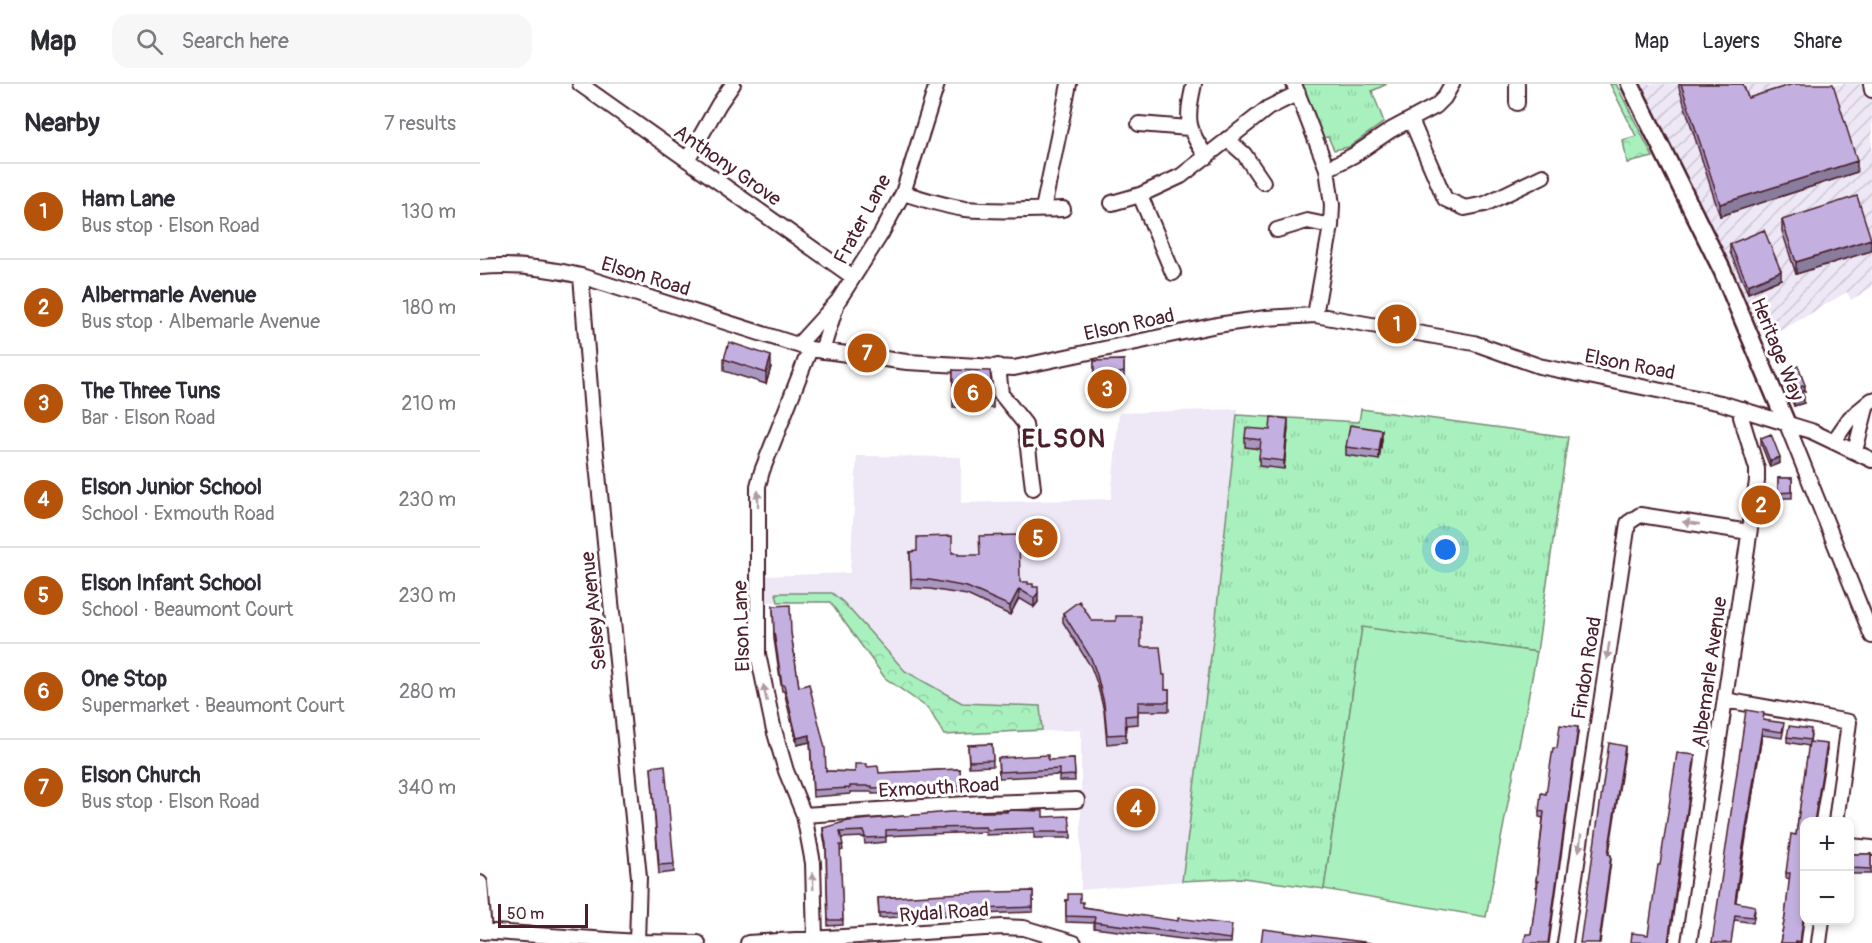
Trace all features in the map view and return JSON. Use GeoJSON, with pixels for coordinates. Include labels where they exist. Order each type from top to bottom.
{"type":"FeatureCollection","features":[{"type":"Feature","properties":{"kind":"street","name":"Anthony Grove"},"geometry":{"type":"LineString","coordinates":[[580,84],[854,277]]}},
{"type":"Feature","properties":{"kind":"street"},"geometry":{"type":"LineString","coordinates":[[687,160],[733,84]]}},
{"type":"Feature","properties":{"kind":"street","name":"Frater Lane"},"geometry":{"type":"LineString","coordinates":[[810,348],[881,234],[903,193],[937,84]]}},
{"type":"Feature","properties":{"kind":"street"},"geometry":{"type":"LineString","coordinates":[[1043,209],[1069,84]]}},
{"type":"Feature","properties":{"kind":"street"},"geometry":{"type":"LineString","coordinates":[[1194,84],[1189,104],[1189,128],[1207,157]]}},
{"type":"Feature","properties":{"kind":"street"},"geometry":{"type":"LineString","coordinates":[[1327,169],[1440,102],[1452,84]]}},
{"type":"Feature","properties":{"kind":"street"},"geometry":{"type":"LineString","coordinates":[[1517,84],[1517,103]]}},
{"type":"Feature","properties":{"kind":"street","name":"Heritage Way"},"geometry":{"type":"LineString","coordinates":[[1630,84],[1722,270],[1872,636]]}},
{"type":"Feature","properties":{"kind":"street"},"geometry":{"type":"LineString","coordinates":[[1871,84],[1872,90]]}},
{"type":"Feature","properties":{"kind":"street"},"geometry":{"type":"LineString","coordinates":[[1112,204],[1140,195],[1181,176],[1296,89],[1327,169],[1332,205],[1332,226],[1315,315]]}},
{"type":"Feature","properties":{"kind":"street"},"geometry":{"type":"LineString","coordinates":[[1411,120],[1445,199],[1465,208],[1485,204],[1543,176]]}},
{"type":"Feature","properties":{"kind":"street"},"geometry":{"type":"LineString","coordinates":[[1139,124],[1189,128]]}},
{"type":"Feature","properties":{"kind":"street"},"geometry":{"type":"LineString","coordinates":[[1227,140],[1244,154],[1263,182]]}},
{"type":"Feature","properties":{"kind":"street"},"geometry":{"type":"LineString","coordinates":[[903,193],[934,203],[963,208],[1004,211],[1063,209]]}},
{"type":"Feature","properties":{"kind":"street"},"geometry":{"type":"LineString","coordinates":[[1140,195],[1173,273]]}},
{"type":"Feature","properties":{"kind":"street"},"geometry":{"type":"LineString","coordinates":[[1277,230],[1307,221],[1332,226]]}},
{"type":"Feature","properties":{"kind":"street","name":"Elson Road"},"geometry":{"type":"LineString","coordinates":[[480,267],[498,265],[549,268],[810,348],[907,362],[1014,368],[1217,325],[1266,318],[1315,315],[1474,343],[1539,366],[1701,398],[1786,422],[1834,441],[1872,460]]}},
{"type":"Feature","properties":{"kind":"street","name":"Selsey Avenue"},"geometry":{"type":"LineString","coordinates":[[581,276],[593,425],[639,877],[637,942]]}},
{"type":"Feature","properties":{"kind":"street","name":"Frater Lane"},"geometry":{"type":"LineString","coordinates":[[810,348],[838,301]]}},
{"type":"Feature","properties":{"kind":"street","name":"Elson Lane"},"geometry":{"type":"LineString","coordinates":[[810,348],[758,486],[759,665],[772,726],[786,771],[804,815],[813,863],[815,940]]}},
{"type":"Feature","properties":{"kind":"street"},"geometry":{"type":"LineString","coordinates":[[998,366],[1001,394],[1025,424],[1034,488]]}},
{"type":"Feature","properties":{"kind":"street"},"geometry":{"type":"LineString","coordinates":[[1834,441],[1850,418],[1869,402]]}},
{"type":"Feature","properties":{"kind":"street"},"geometry":{"type":"LineString","coordinates":[[1855,452],[1869,402]]}},
{"type":"Feature","properties":{"kind":"street","name":"Albemarle Avenue"},"geometry":{"type":"LineString","coordinates":[[1689,943],[1757,469],[1741,417],[1743,409]]}},
{"type":"Feature","properties":{"kind":"street","name":"Findon Road"},"geometry":{"type":"LineString","coordinates":[[1565,943],[1628,523],[1640,515],[1749,532]]}},
{"type":"Feature","properties":{"kind":"street"},"geometry":{"type":"LineString","coordinates":[[1725,700],[1849,722],[1837,817]]}},
{"type":"Feature","properties":{"kind":"street","name":"Exmouth Road"},"geometry":{"type":"LineString","coordinates":[[804,815],[982,803],[1077,800]]}},
{"type":"Feature","properties":{"kind":"street"},"geometry":{"type":"LineString","coordinates":[[1854,846],[1872,848]]}},
{"type":"Feature","properties":{"kind":"street"},"geometry":{"type":"LineString","coordinates":[[480,883],[482,932],[592,941],[698,943]]}},
{"type":"Feature","properties":{"kind":"street"},"geometry":{"type":"LineString","coordinates":[[1819,943],[1821,925]]}},
{"type":"Feature","properties":{"kind":"street","name":"Rydal Road"},"geometry":{"type":"LineString","coordinates":[[748,943],[936,938],[1002,927],[1024,928],[1074,943]]}},
{"type":"Feature","properties":{"kind":"shaded area"},"geometry":{"type":"Polygon","coordinates":[[[1639,84],[1872,84],[1872,287],[1851,300],[1847,292],[1765,340],[1689,179],[1639,84]]]}},
{"type":"Feature","properties":{"kind":"shaded area"},"geometry":{"type":"Polygon","coordinates":[[[1238,409],[1216,617],[1182,881],[1081,890],[1081,730],[944,735],[929,709],[885,678],[830,602],[765,602],[765,576],[850,573],[857,456],[961,457],[961,503],[1111,499],[1119,413],[1238,409]]]}},
{"type":"Feature","properties":{"kind":"green space"},"geometry":{"type":"Polygon","coordinates":[[[1301,84],[1387,84],[1372,91],[1384,122],[1349,147],[1334,150],[1328,137],[1320,138],[1301,84]]]}},
{"type":"Feature","properties":{"kind":"green space"},"geometry":{"type":"Polygon","coordinates":[[[1610,84],[1616,84],[1653,157],[1627,163],[1623,140],[1636,136],[1610,84]]]}},
{"type":"Feature","properties":{"kind":"green space"},"geometry":{"type":"Polygon","coordinates":[[[1361,409],[1568,437],[1537,652],[1362,628],[1324,889],[1243,878],[1182,881],[1216,617],[1237,415],[1359,422],[1361,409]]]}},
{"type":"Feature","properties":{"kind":"green space"},"geometry":{"type":"Polygon","coordinates":[[[776,593],[832,593],[843,602],[905,671],[962,703],[1040,706],[1042,730],[944,735],[929,709],[885,678],[830,602],[778,602],[776,593]]]}},
{"type":"Feature","properties":{"kind":"green space"},"geometry":{"type":"Polygon","coordinates":[[[1362,627],[1537,652],[1486,917],[1324,889],[1362,627]]]}},
{"type":"Feature","properties":{"kind":"building"},"geometry":{"type":"Polygon","coordinates":[[[1681,84],[1743,84],[1748,98],[1793,84],[1833,84],[1857,161],[1720,204],[1681,84]]]}},
{"type":"Feature","properties":{"kind":"building"},"geometry":{"type":"Polygon","coordinates":[[[1857,196],[1871,239],[1796,262],[1782,220],[1857,196]]]}},
{"type":"Feature","properties":{"kind":"building"},"geometry":{"type":"Polygon","coordinates":[[[1764,230],[1781,271],[1748,285],[1730,244],[1764,230]]]}},
{"type":"Feature","properties":{"kind":"building"},"geometry":{"type":"Polygon","coordinates":[[[729,342],[771,356],[766,373],[724,359],[729,342]]]}},
{"type":"Feature","properties":{"kind":"building"},"geometry":{"type":"Polygon","coordinates":[[[1124,360],[1124,372],[1119,373],[1119,388],[1094,388],[1094,361],[1124,360]]]}},
{"type":"Feature","properties":{"kind":"building"},"geometry":{"type":"Polygon","coordinates":[[[1798,366],[1805,385],[1800,387],[1804,397],[1794,401],[1783,371],[1798,366]]]}},
{"type":"Feature","properties":{"kind":"building"},"geometry":{"type":"Polygon","coordinates":[[[953,370],[990,371],[993,399],[953,398],[953,370]]]}},
{"type":"Feature","properties":{"kind":"building"},"geometry":{"type":"Polygon","coordinates":[[[1271,417],[1288,419],[1284,461],[1259,458],[1261,440],[1245,438],[1246,428],[1270,430],[1271,417]]]}},
{"type":"Feature","properties":{"kind":"building"},"geometry":{"type":"Polygon","coordinates":[[[1350,425],[1382,430],[1379,451],[1346,447],[1350,425]]]}},
{"type":"Feature","properties":{"kind":"building"},"geometry":{"type":"Polygon","coordinates":[[[1771,434],[1780,457],[1770,461],[1761,438],[1771,434]]]}},
{"type":"Feature","properties":{"kind":"building"},"geometry":{"type":"Polygon","coordinates":[[[1778,478],[1792,478],[1792,492],[1778,493],[1778,478]]]}},
{"type":"Feature","properties":{"kind":"building"},"geometry":{"type":"Polygon","coordinates":[[[1019,535],[1020,582],[1028,582],[1028,584],[1033,584],[1033,587],[1038,587],[1038,593],[1034,598],[1019,589],[1010,606],[967,587],[911,579],[910,552],[917,551],[917,537],[952,536],[952,553],[980,555],[979,536],[1019,535]]]}},
{"type":"Feature","properties":{"kind":"building"},"geometry":{"type":"Polygon","coordinates":[[[1079,601],[1092,621],[1116,621],[1116,616],[1141,616],[1141,647],[1160,647],[1165,690],[1169,690],[1169,702],[1138,702],[1138,715],[1125,716],[1126,734],[1107,735],[1104,703],[1091,658],[1063,613],[1079,601]]]}},
{"type":"Feature","properties":{"kind":"building"},"geometry":{"type":"Polygon","coordinates":[[[790,605],[791,633],[799,687],[809,684],[825,748],[826,771],[855,772],[855,764],[867,764],[867,767],[878,766],[879,773],[960,769],[961,785],[872,788],[872,786],[850,786],[850,788],[813,790],[810,735],[797,738],[784,685],[782,685],[774,632],[773,606],[790,605]]]}},
{"type":"Feature","properties":{"kind":"building"},"geometry":{"type":"Polygon","coordinates":[[[1746,710],[1764,713],[1763,720],[1784,723],[1782,732],[1762,729],[1739,872],[1735,902],[1755,906],[1753,917],[1735,915],[1731,943],[1712,943],[1746,710]]]}},
{"type":"Feature","properties":{"kind":"building"},"geometry":{"type":"Polygon","coordinates":[[[1560,725],[1578,727],[1548,943],[1524,943],[1526,934],[1531,934],[1538,881],[1536,881],[1544,812],[1539,811],[1541,793],[1546,794],[1553,748],[1557,748],[1560,725]]]}},
{"type":"Feature","properties":{"kind":"building"},"geometry":{"type":"Polygon","coordinates":[[[1789,726],[1811,729],[1810,740],[1787,737],[1789,726]]]}},
{"type":"Feature","properties":{"kind":"building"},"geometry":{"type":"Polygon","coordinates":[[[1809,742],[1827,744],[1815,817],[1800,817],[1800,925],[1802,925],[1800,942],[1780,943],[1790,873],[1786,873],[1791,834],[1796,835],[1809,742]]]}},
{"type":"Feature","properties":{"kind":"building"},"geometry":{"type":"Polygon","coordinates":[[[1609,743],[1625,746],[1608,854],[1611,855],[1599,943],[1580,943],[1609,743]]]}},
{"type":"Feature","properties":{"kind":"building"},"geometry":{"type":"Polygon","coordinates":[[[992,744],[993,760],[969,761],[968,745],[992,744]]]}},
{"type":"Feature","properties":{"kind":"building"},"geometry":{"type":"Polygon","coordinates":[[[1677,753],[1695,755],[1668,943],[1631,942],[1632,933],[1648,935],[1677,753]]]}},
{"type":"Feature","properties":{"kind":"building"},"geometry":{"type":"Polygon","coordinates":[[[1048,755],[1048,760],[1074,759],[1075,775],[1059,776],[1059,769],[999,772],[998,758],[1048,755]]]}},
{"type":"Feature","properties":{"kind":"building"},"geometry":{"type":"Polygon","coordinates":[[[665,765],[674,864],[659,865],[651,767],[665,765]]]}},
{"type":"Feature","properties":{"kind":"building"},"geometry":{"type":"Polygon","coordinates":[[[1006,810],[1043,811],[1043,817],[1069,816],[1071,832],[1034,832],[1034,828],[986,830],[986,827],[929,828],[886,830],[886,837],[865,838],[864,831],[840,832],[843,845],[840,845],[843,920],[828,920],[826,844],[823,828],[848,821],[950,812],[1007,812],[1006,810]]]}},
{"type":"Feature","properties":{"kind":"building"},"geometry":{"type":"Polygon","coordinates":[[[1854,854],[1871,854],[1871,869],[1854,868],[1854,854]]]}},
{"type":"Feature","properties":{"kind":"building"},"geometry":{"type":"Polygon","coordinates":[[[1033,891],[1033,907],[879,913],[878,898],[1033,891]]]}},
{"type":"Feature","properties":{"kind":"building"},"geometry":{"type":"Polygon","coordinates":[[[1068,894],[1080,894],[1083,907],[1178,921],[1178,918],[1232,925],[1230,939],[1094,922],[1095,917],[1066,916],[1068,894]]]}},
{"type":"Feature","properties":{"kind":"building"},"geometry":{"type":"Polygon","coordinates":[[[1263,929],[1372,943],[1261,943],[1263,929]]]}},
{"type":"Feature","properties":{"kind":"place","name":"Ham Lane"},"geometry":{"type":"Point","coordinates":[1397,324]}},
{"type":"Feature","properties":{"kind":"place","name":"Elson Church"},"geometry":{"type":"Point","coordinates":[867,353]}},
{"type":"Feature","properties":{"kind":"place","name":"The Three Tuns"},"geometry":{"type":"Point","coordinates":[1107,389]}},
{"type":"Feature","properties":{"kind":"place","name":"One Stop"},"geometry":{"type":"Point","coordinates":[973,393]}},
{"type":"Feature","properties":{"kind":"place","name":"Albermarle Avenue"},"geometry":{"type":"Point","coordinates":[1761,505]}},
{"type":"Feature","properties":{"kind":"place","name":"Elson Infant School"},"geometry":{"type":"Point","coordinates":[1038,538]}},
{"type":"Feature","properties":{"kind":"place","name":"Elson Junior School"},"geometry":{"type":"Point","coordinates":[1136,808]}},
{"type":"Feature","properties":{"kind":"district","name":"ELSON"},"geometry":{"type":"Point","coordinates":[1064,438]}}]}
